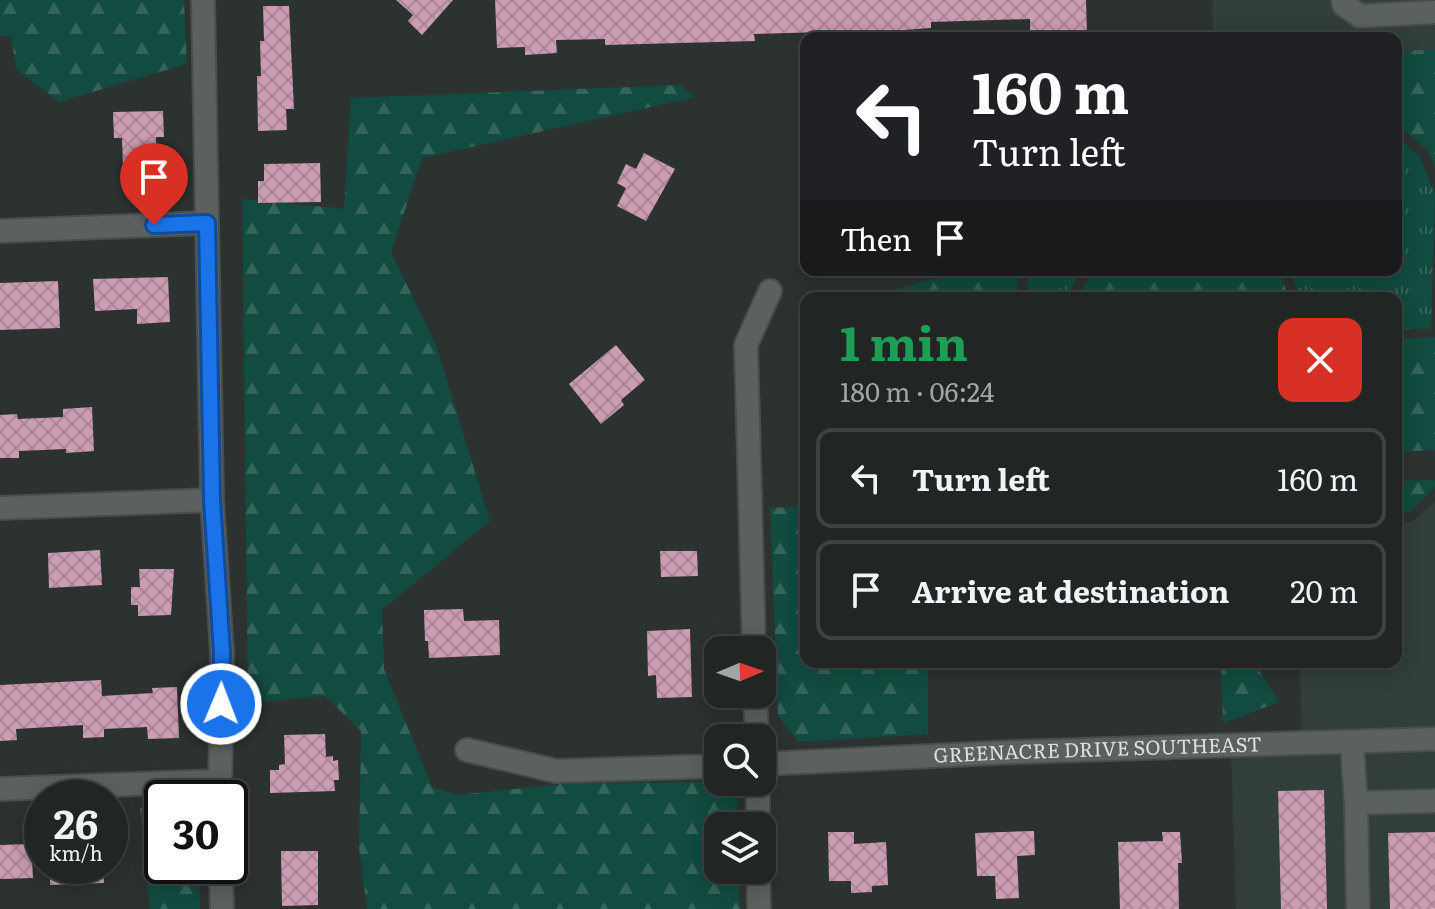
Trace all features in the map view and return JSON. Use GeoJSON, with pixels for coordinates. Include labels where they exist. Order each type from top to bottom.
{"type":"FeatureCollection","features":[{"type":"Feature","properties":{"kind":"street"},"geometry":{"type":"LineString","coordinates":[[203,0],[212,500],[222,652],[220,780]]}},
{"type":"Feature","properties":{"kind":"street"},"geometry":{"type":"LineString","coordinates":[[1343,0],[1344,5],[1360,16],[1435,12]]}},
{"type":"Feature","properties":{"kind":"street"},"geometry":{"type":"LineString","coordinates":[[0,231],[207,223]]}},
{"type":"Feature","properties":{"kind":"street"},"geometry":{"type":"LineString","coordinates":[[754,636],[746,345],[770,291]]}},
{"type":"Feature","properties":{"kind":"street"},"geometry":{"type":"LineString","coordinates":[[0,508],[212,500]]}},
{"type":"Feature","properties":{"kind":"street","name":"GREENACRE DRIVE SOUTHEAST"},"geometry":{"type":"LineString","coordinates":[[776,763],[1015,752],[1435,739]]}},
{"type":"Feature","properties":{"kind":"street"},"geometry":{"type":"LineString","coordinates":[[1352,743],[1358,909]]}},
{"type":"Feature","properties":{"kind":"street"},"geometry":{"type":"LineString","coordinates":[[467,750],[556,771],[704,766]]}},
{"type":"Feature","properties":{"kind":"street"},"geometry":{"type":"LineString","coordinates":[[0,789],[144,790]]}},
{"type":"Feature","properties":{"kind":"street"},"geometry":{"type":"LineString","coordinates":[[1356,803],[1435,801]]}},
{"type":"Feature","properties":{"kind":"street"},"geometry":{"type":"LineString","coordinates":[[221,884],[222,909]]}},
{"type":"Feature","properties":{"kind":"street"},"geometry":{"type":"LineString","coordinates":[[758,884],[759,909]]}},
{"type":"Feature","properties":{"kind":"shaded area"},"geometry":{"type":"Polygon","coordinates":[[[1212,0],[1435,0],[1435,49],[1402,52],[1402,32],[1213,32],[1212,0]]]}},
{"type":"Feature","properties":{"kind":"shaded area"},"geometry":{"type":"Polygon","coordinates":[[[1435,501],[1435,728],[1301,734],[1300,668],[1402,668],[1402,522],[1412,522],[1435,501]]]}},
{"type":"Feature","properties":{"kind":"shaded area"},"geometry":{"type":"Polygon","coordinates":[[[1435,748],[1435,909],[1236,909],[1231,754],[1435,748]]]}},
{"type":"Feature","properties":{"kind":"green space"},"geometry":{"type":"Polygon","coordinates":[[[0,0],[184,0],[187,64],[59,102],[16,69],[11,36],[0,36],[0,0]]]}},
{"type":"Feature","properties":{"kind":"green space"},"geometry":{"type":"Polygon","coordinates":[[[1435,49],[1435,168],[1428,150],[1402,129],[1402,52],[1435,49]]]}},
{"type":"Feature","properties":{"kind":"green space"},"geometry":{"type":"Polygon","coordinates":[[[681,85],[696,97],[422,158],[391,252],[436,345],[490,521],[382,610],[384,669],[432,787],[458,795],[573,783],[704,782],[704,796],[737,796],[738,812],[704,812],[704,884],[739,884],[740,909],[367,909],[359,847],[361,731],[325,696],[248,703],[242,199],[344,209],[351,98],[681,85]]]}},
{"type":"Feature","properties":{"kind":"green space"},"geometry":{"type":"Polygon","coordinates":[[[1402,141],[1419,155],[1435,194],[1431,328],[1402,330],[1402,292],[1298,292],[1292,276],[1402,276],[1402,141]]]}},
{"type":"Feature","properties":{"kind":"green space"},"geometry":{"type":"Polygon","coordinates":[[[1017,276],[1018,292],[893,292],[938,278],[1017,276]]]}},
{"type":"Feature","properties":{"kind":"green space"},"geometry":{"type":"Polygon","coordinates":[[[1027,276],[1079,276],[1069,292],[1028,292],[1027,276]]]}},
{"type":"Feature","properties":{"kind":"green space"},"geometry":{"type":"Polygon","coordinates":[[[1093,276],[1281,276],[1287,292],[1081,292],[1093,276]]]}},
{"type":"Feature","properties":{"kind":"green space"},"geometry":{"type":"Polygon","coordinates":[[[1435,337],[1435,450],[1402,452],[1402,339],[1435,337]]]}},
{"type":"Feature","properties":{"kind":"green space"},"geometry":{"type":"Polygon","coordinates":[[[1435,480],[1435,487],[1409,513],[1402,513],[1402,481],[1435,480]]]}},
{"type":"Feature","properties":{"kind":"green space"},"geometry":{"type":"Polygon","coordinates":[[[800,506],[800,668],[928,668],[928,734],[798,742],[778,716],[770,508],[800,506]]]}},
{"type":"Feature","properties":{"kind":"green space"},"geometry":{"type":"Polygon","coordinates":[[[1221,668],[1258,668],[1279,702],[1223,723],[1221,668]]]}},
{"type":"Feature","properties":{"kind":"green space"},"geometry":{"type":"Polygon","coordinates":[[[140,808],[144,808],[144,848],[140,808]]]}},
{"type":"Feature","properties":{"kind":"green space"},"geometry":{"type":"Polygon","coordinates":[[[148,884],[199,884],[200,909],[150,909],[148,884]]]}},
{"type":"Feature","properties":{"kind":"building"},"geometry":{"type":"Polygon","coordinates":[[[396,0],[453,0],[422,35],[408,21],[413,15],[396,0]]]}},
{"type":"Feature","properties":{"kind":"building"},"geometry":{"type":"Polygon","coordinates":[[[495,0],[1086,0],[1087,32],[1030,32],[1030,19],[931,22],[931,28],[904,32],[754,34],[755,41],[605,45],[605,39],[556,40],[557,53],[525,55],[525,47],[497,48],[495,0]]]}},
{"type":"Feature","properties":{"kind":"building"},"geometry":{"type":"Polygon","coordinates":[[[263,6],[289,6],[294,109],[286,109],[287,130],[258,131],[257,76],[261,76],[260,41],[264,41],[263,6]]]}},
{"type":"Feature","properties":{"kind":"building"},"geometry":{"type":"Polygon","coordinates":[[[163,111],[164,137],[156,137],[157,167],[123,166],[122,138],[114,138],[113,112],[163,111]]]}},
{"type":"Feature","properties":{"kind":"building"},"geometry":{"type":"Polygon","coordinates":[[[644,153],[675,169],[646,221],[617,206],[626,188],[617,183],[626,164],[636,169],[644,153]]]}},
{"type":"Feature","properties":{"kind":"building"},"geometry":{"type":"Polygon","coordinates":[[[320,163],[321,202],[258,203],[258,181],[264,181],[264,164],[320,163]]]}},
{"type":"Feature","properties":{"kind":"building"},"geometry":{"type":"Polygon","coordinates":[[[168,277],[170,322],[137,324],[137,309],[95,311],[93,279],[168,277]]]}},
{"type":"Feature","properties":{"kind":"building"},"geometry":{"type":"Polygon","coordinates":[[[58,281],[60,328],[0,330],[0,283],[58,281]]]}},
{"type":"Feature","properties":{"kind":"building"},"geometry":{"type":"Polygon","coordinates":[[[616,345],[645,380],[621,400],[624,405],[601,424],[569,384],[616,345]]]}},
{"type":"Feature","properties":{"kind":"building"},"geometry":{"type":"Polygon","coordinates":[[[92,407],[94,451],[19,451],[19,458],[0,458],[0,415],[17,414],[18,419],[63,417],[63,409],[92,407]]]}},
{"type":"Feature","properties":{"kind":"building"},"geometry":{"type":"Polygon","coordinates":[[[100,550],[102,585],[49,588],[48,553],[100,550]]]}},
{"type":"Feature","properties":{"kind":"building"},"geometry":{"type":"Polygon","coordinates":[[[660,551],[697,551],[698,576],[661,577],[660,551]]]}},
{"type":"Feature","properties":{"kind":"building"},"geometry":{"type":"Polygon","coordinates":[[[139,569],[174,569],[171,615],[138,616],[138,605],[131,605],[131,587],[140,587],[139,569]]]}},
{"type":"Feature","properties":{"kind":"building"},"geometry":{"type":"Polygon","coordinates":[[[463,609],[464,621],[499,620],[500,655],[429,658],[424,610],[463,609]]]}},
{"type":"Feature","properties":{"kind":"building"},"geometry":{"type":"Polygon","coordinates":[[[690,629],[692,697],[657,698],[656,675],[648,676],[647,631],[690,629]]]}},
{"type":"Feature","properties":{"kind":"building"},"geometry":{"type":"Polygon","coordinates":[[[101,680],[102,696],[153,693],[152,688],[177,687],[179,738],[148,739],[147,727],[104,729],[104,737],[83,738],[83,725],[16,729],[17,740],[0,741],[0,685],[101,680]]]}},
{"type":"Feature","properties":{"kind":"building"},"geometry":{"type":"Polygon","coordinates":[[[325,734],[326,757],[333,756],[333,761],[338,760],[339,780],[334,780],[335,791],[270,793],[270,770],[279,770],[279,765],[285,764],[284,735],[325,734]]]}},
{"type":"Feature","properties":{"kind":"building"},"geometry":{"type":"Polygon","coordinates":[[[1324,790],[1327,909],[1281,909],[1278,791],[1324,790]]]}},
{"type":"Feature","properties":{"kind":"building"},"geometry":{"type":"Polygon","coordinates":[[[1034,831],[1035,855],[1017,856],[1019,898],[996,899],[995,876],[977,876],[975,833],[1034,831]]]}},
{"type":"Feature","properties":{"kind":"building"},"geometry":{"type":"Polygon","coordinates":[[[828,832],[854,832],[854,844],[886,842],[888,885],[872,886],[872,892],[851,893],[851,881],[829,881],[828,832]]]}},
{"type":"Feature","properties":{"kind":"building"},"geometry":{"type":"Polygon","coordinates":[[[1162,832],[1180,832],[1182,863],[1178,863],[1179,909],[1120,909],[1118,842],[1163,841],[1162,832]]]}},
{"type":"Feature","properties":{"kind":"building"},"geometry":{"type":"Polygon","coordinates":[[[1435,832],[1435,909],[1390,909],[1388,833],[1435,832]]]}},
{"type":"Feature","properties":{"kind":"building"},"geometry":{"type":"Polygon","coordinates":[[[24,844],[24,878],[0,879],[0,845],[24,844]]]}},
{"type":"Feature","properties":{"kind":"building"},"geometry":{"type":"Polygon","coordinates":[[[281,851],[318,851],[318,905],[282,906],[281,851]]]}},
{"type":"Feature","properties":{"kind":"route"},"geometry":{"type":"LineString","coordinates":[[154,225],[207,223],[212,500],[222,652],[221,704]]}}]}
